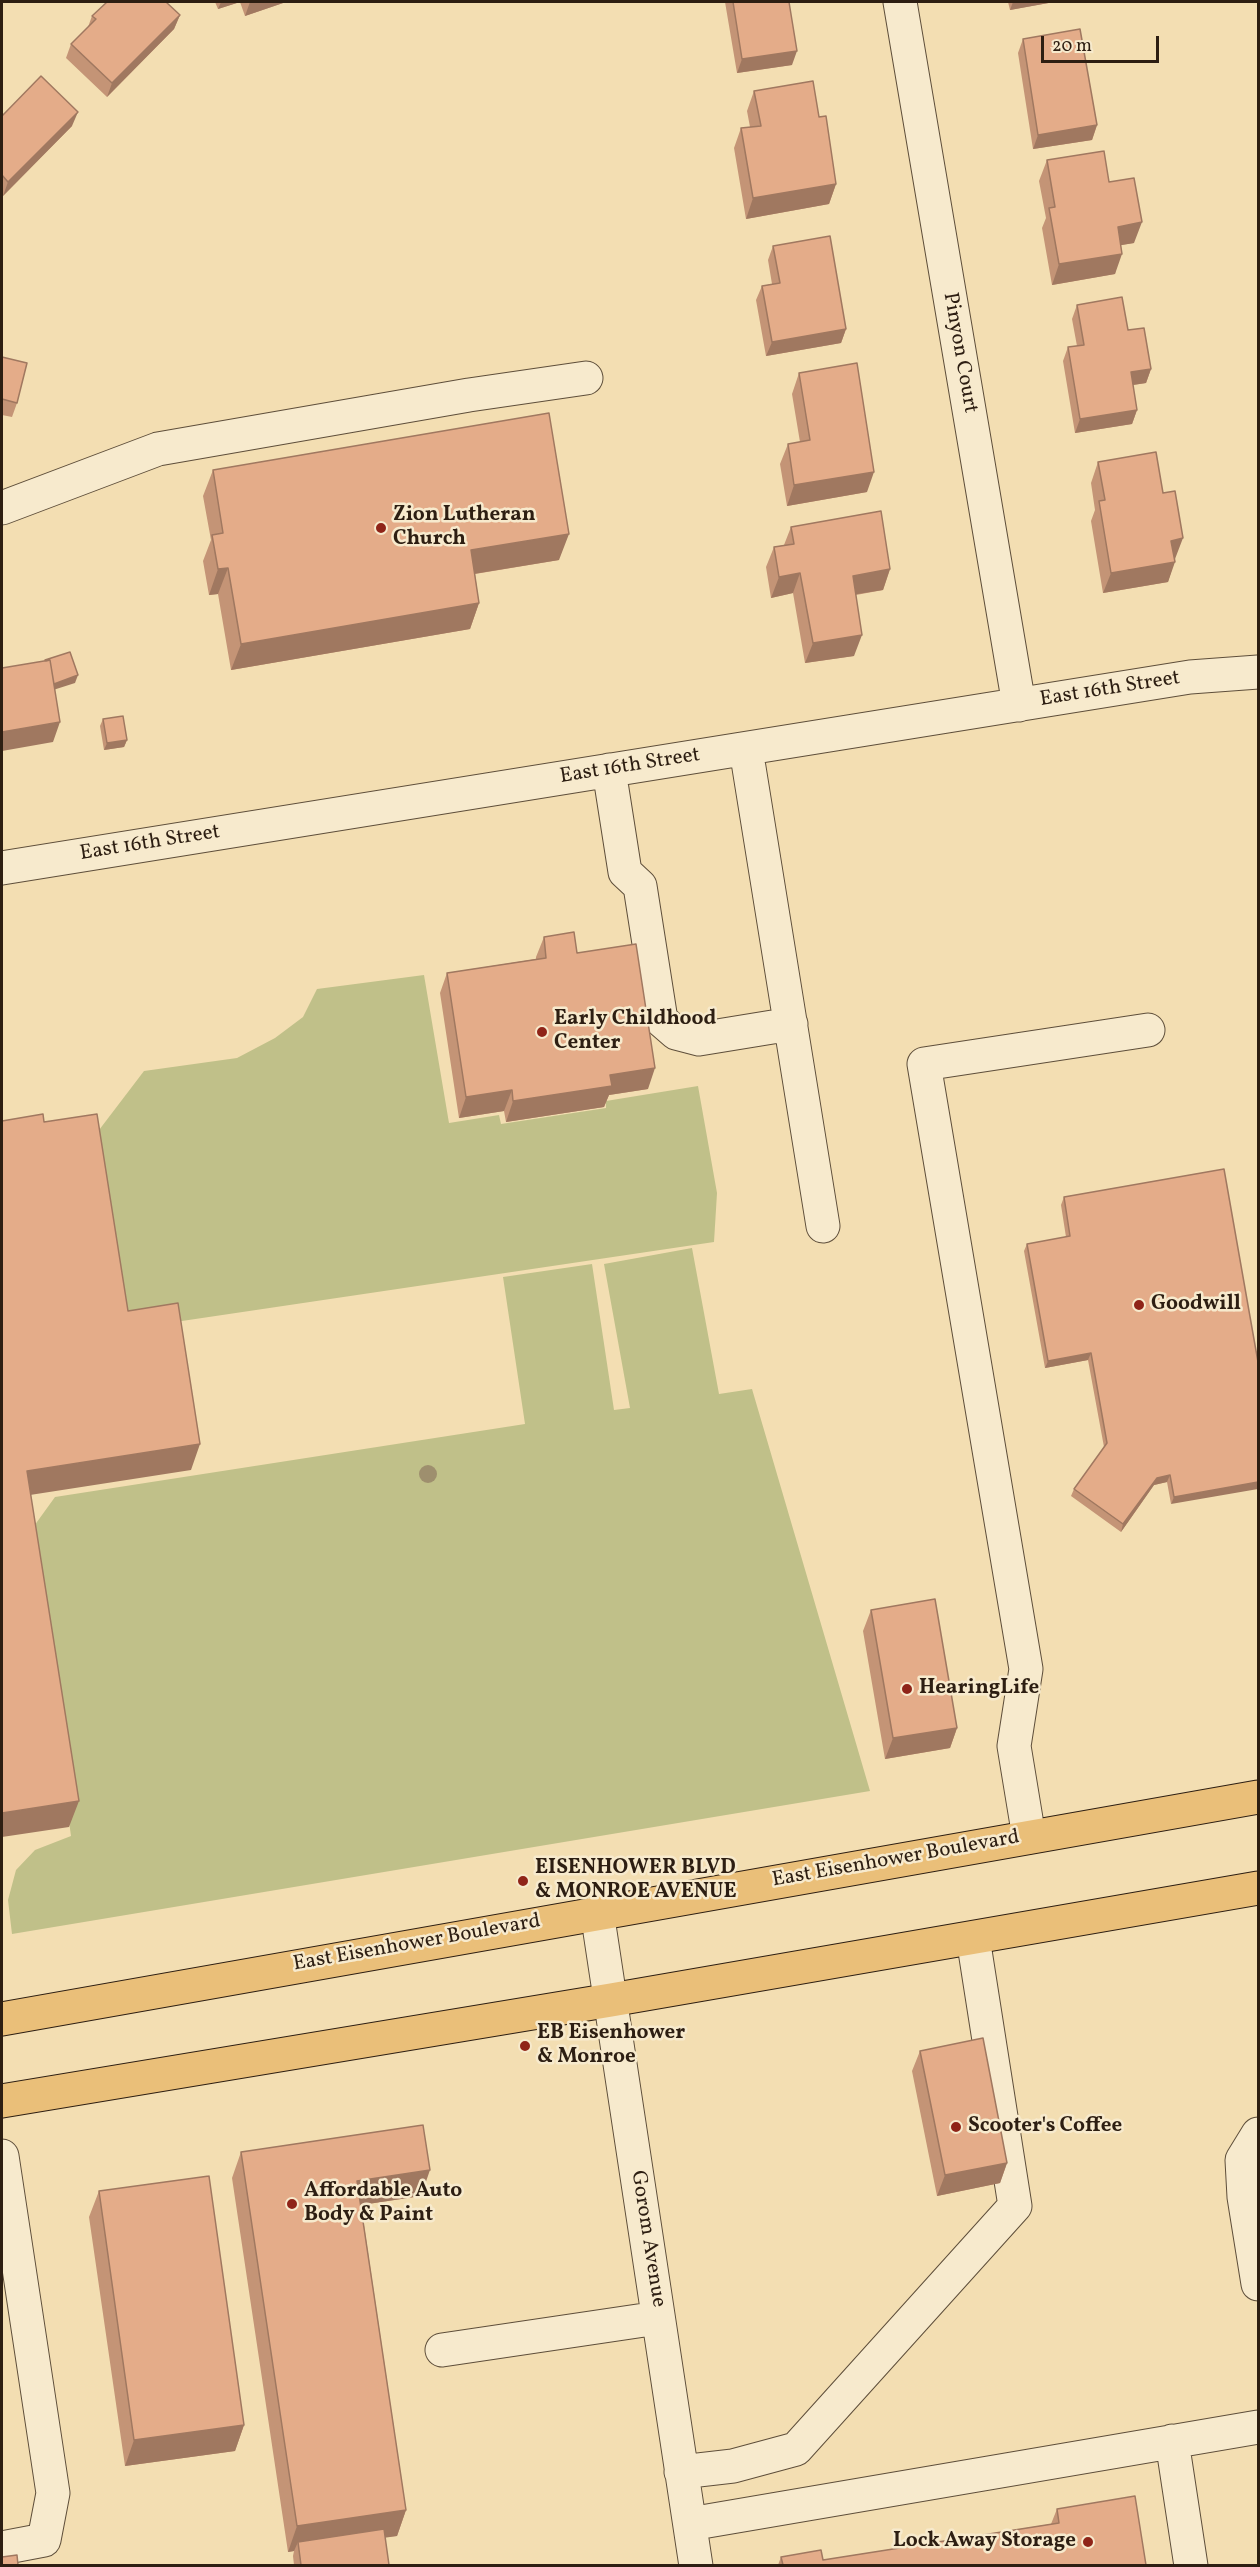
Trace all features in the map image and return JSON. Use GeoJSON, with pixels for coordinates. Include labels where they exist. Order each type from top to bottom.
{"type":"FeatureCollection","features":[{"type":"Feature","properties":{"kind":"highway","name":"East Eisenhower Boulevard"},"geometry":{"type":"LineString","coordinates":[[2,2019],[597,1912],[1258,1797]]}},
{"type":"Feature","properties":{"kind":"highway"},"geometry":{"type":"LineString","coordinates":[[2,2101],[611,2000],[1258,1888]]}},
{"type":"Feature","properties":{"kind":"street","name":"Pinyon Court"},"geometry":{"type":"LineString","coordinates":[[900,2],[1018,705]]}},
{"type":"Feature","properties":{"kind":"street"},"geometry":{"type":"LineString","coordinates":[[2,508],[158,449],[469,395],[586,378]]}},
{"type":"Feature","properties":{"kind":"street","name":"East 16th Street"},"geometry":{"type":"LineString","coordinates":[[2,868],[1190,678],[1258,672]]}},
{"type":"Feature","properties":{"kind":"street"},"geometry":{"type":"LineString","coordinates":[[746,748],[823,1226]]}},
{"type":"Feature","properties":{"kind":"street"},"geometry":{"type":"LineString","coordinates":[[609,770],[625,872],[640,886],[661,1020],[676,1033],[699,1039],[791,1024]]}},
{"type":"Feature","properties":{"kind":"street"},"geometry":{"type":"LineString","coordinates":[[1029,1837],[1014,1746],[1026,1669],[924,1064],[1148,1030]]}},
{"type":"Feature","properties":{"kind":"street","name":"Gorom Avenue"},"geometry":{"type":"LineString","coordinates":[[597,1912],[696,2565]]}},
{"type":"Feature","properties":{"kind":"street"},"geometry":{"type":"LineString","coordinates":[[681,2472],[733,2466],[796,2448],[1015,2206],[973,1938]]}},
{"type":"Feature","properties":{"kind":"street"},"geometry":{"type":"LineString","coordinates":[[1258,2134],[1242,2160],[1244,2197],[1258,2284]]}},
{"type":"Feature","properties":{"kind":"street"},"geometry":{"type":"LineString","coordinates":[[2,2156],[14,2320],[53,2493],[44,2540],[2,2547]]}},
{"type":"Feature","properties":{"kind":"street"},"geometry":{"type":"LineString","coordinates":[[442,2350],[658,2318]]}},
{"type":"Feature","properties":{"kind":"street"},"geometry":{"type":"LineString","coordinates":[[690,2524],[1258,2427]]}},
{"type":"Feature","properties":{"kind":"street"},"geometry":{"type":"LineString","coordinates":[[1172,2441],[1191,2565]]}},
{"type":"Feature","properties":{"kind":"green space"},"geometry":{"type":"Polygon","coordinates":[[[424,975],[449,1123],[499,1115],[501,1124],[606,1108],[606,1101],[698,1086],[717,1193],[714,1242],[128,1329],[96,1134],[144,1071],[237,1058],[275,1038],[303,1017],[317,989],[424,975]]]}},
{"type":"Feature","properties":{"kind":"green space"},"geometry":{"type":"Polygon","coordinates":[[[692,1248],[719,1394],[752,1389],[870,1791],[12,1934],[8,1900],[16,1870],[35,1850],[71,1836],[29,1533],[55,1497],[525,1424],[503,1277],[592,1264],[614,1410],[630,1408],[604,1264],[692,1248]]]}},
{"type":"Feature","properties":{"kind":"building"},"geometry":{"type":"Polygon","coordinates":[[[107,2],[166,2],[180,15],[112,83],[71,44],[96,19],[92,16],[107,2]]]}},
{"type":"Feature","properties":{"kind":"building"},"geometry":{"type":"Polygon","coordinates":[[[733,2],[789,2],[797,51],[742,59],[733,2]]]}},
{"type":"Feature","properties":{"kind":"building"},"geometry":{"type":"Polygon","coordinates":[[[1080,29],[1097,125],[1038,135],[1023,39],[1080,29]]]}},
{"type":"Feature","properties":{"kind":"building"},"geometry":{"type":"Polygon","coordinates":[[[41,76],[78,112],[8,182],[2,175],[2,116],[41,76]]]}},
{"type":"Feature","properties":{"kind":"building"},"geometry":{"type":"Polygon","coordinates":[[[813,81],[819,117],[826,116],[836,184],[753,198],[741,128],[761,126],[754,91],[813,81]]]}},
{"type":"Feature","properties":{"kind":"building"},"geometry":{"type":"Polygon","coordinates":[[[1104,151],[1109,182],[1134,178],[1142,222],[1118,227],[1122,254],[1059,264],[1049,208],[1055,207],[1047,160],[1104,151]]]}},
{"type":"Feature","properties":{"kind":"building"},"geometry":{"type":"Polygon","coordinates":[[[830,236],[846,329],[772,342],[762,286],[780,283],[773,246],[830,236]]]}},
{"type":"Feature","properties":{"kind":"building"},"geometry":{"type":"Polygon","coordinates":[[[1122,297],[1128,330],[1144,328],[1151,369],[1131,372],[1137,410],[1080,419],[1068,347],[1084,345],[1077,305],[1122,297]]]}},
{"type":"Feature","properties":{"kind":"building"},"geometry":{"type":"Polygon","coordinates":[[[2,357],[27,363],[17,403],[2,399],[2,357]]]}},
{"type":"Feature","properties":{"kind":"building"},"geometry":{"type":"Polygon","coordinates":[[[857,363],[874,472],[794,485],[788,444],[810,440],[799,373],[857,363]]]}},
{"type":"Feature","properties":{"kind":"building","name":"Zion Lutheran Church"},"geometry":{"type":"Polygon","coordinates":[[[549,413],[569,534],[471,550],[479,603],[241,644],[228,568],[218,569],[212,535],[223,533],[213,470],[549,413]]]}},
{"type":"Feature","properties":{"kind":"building"},"geometry":{"type":"Polygon","coordinates":[[[1156,452],[1163,493],[1175,491],[1183,538],[1171,541],[1175,562],[1111,573],[1099,501],[1105,500],[1098,462],[1156,452]]]}},
{"type":"Feature","properties":{"kind":"building"},"geometry":{"type":"Polygon","coordinates":[[[881,511],[890,569],[853,576],[862,635],[813,643],[800,573],[779,577],[774,547],[794,544],[791,527],[881,511]]]}},
{"type":"Feature","properties":{"kind":"building"},"geometry":{"type":"Polygon","coordinates":[[[70,652],[78,675],[54,684],[50,660],[45,660],[70,652]]]}},
{"type":"Feature","properties":{"kind":"building"},"geometry":{"type":"Polygon","coordinates":[[[50,660],[60,722],[2,732],[2,668],[50,660]]]}},
{"type":"Feature","properties":{"kind":"building"},"geometry":{"type":"Polygon","coordinates":[[[123,716],[127,740],[107,743],[103,719],[123,716]]]}},
{"type":"Feature","properties":{"kind":"building","name":"Early Childhood Center"},"geometry":{"type":"Polygon","coordinates":[[[574,932],[577,953],[636,944],[655,1068],[610,1075],[612,1086],[513,1101],[512,1090],[466,1097],[447,973],[546,958],[544,937],[574,932]]]}},
{"type":"Feature","properties":{"kind":"building"},"geometry":{"type":"Polygon","coordinates":[[[43,1114],[44,1122],[97,1114],[128,1311],[178,1303],[200,1444],[27,1471],[79,1801],[2,1813],[2,1121],[43,1114]]]}},
{"type":"Feature","properties":{"kind":"building","name":"Goodwill"},"geometry":{"type":"Polygon","coordinates":[[[1224,1169],[1258,1362],[1258,1482],[1174,1497],[1170,1475],[1157,1478],[1123,1524],[1074,1489],[1107,1443],[1091,1353],[1048,1361],[1027,1244],[1070,1236],[1064,1197],[1224,1169]]]}},
{"type":"Feature","properties":{"kind":"building","name":"HearingLife"},"geometry":{"type":"Polygon","coordinates":[[[935,1599],[957,1728],[893,1738],[871,1610],[935,1599]]]}},
{"type":"Feature","properties":{"kind":"building","name":"Scooter's Coffee"},"geometry":{"type":"Polygon","coordinates":[[[983,2038],[1007,2163],[945,2175],[920,2051],[983,2038]]]}},
{"type":"Feature","properties":{"kind":"building"},"geometry":{"type":"Polygon","coordinates":[[[423,2125],[430,2170],[357,2181],[406,2510],[297,2526],[241,2152],[423,2125]]]}},
{"type":"Feature","properties":{"kind":"building"},"geometry":{"type":"Polygon","coordinates":[[[209,2176],[244,2425],[134,2440],[99,2191],[209,2176]]]}},
{"type":"Feature","properties":{"kind":"building"},"geometry":{"type":"Polygon","coordinates":[[[1135,2496],[1146,2565],[783,2565],[781,2557],[821,2550],[823,2560],[1059,2523],[1057,2509],[1135,2496]]]}},
{"type":"Feature","properties":{"kind":"building"},"geometry":{"type":"Polygon","coordinates":[[[384,2529],[389,2565],[301,2565],[298,2542],[384,2529]]]}},
{"type":"Feature","properties":{"kind":"building"},"geometry":{"type":"Polygon","coordinates":[[[17,2555],[18,2565],[2,2565],[2,2557],[17,2555]]]}},
{"type":"Feature","properties":{"kind":"place","name":"Zion Lutheran Church"},"geometry":{"type":"Point","coordinates":[381,528]}},
{"type":"Feature","properties":{"kind":"place","name":"Early Childhood Center"},"geometry":{"type":"Point","coordinates":[542,1032]}},
{"type":"Feature","properties":{"kind":"place","name":"Goodwill"},"geometry":{"type":"Point","coordinates":[1139,1305]}},
{"type":"Feature","properties":{"kind":"place","name":"HearingLife"},"geometry":{"type":"Point","coordinates":[907,1689]}},
{"type":"Feature","properties":{"kind":"place","name":"EISENHOWER BLVD & MONROE AVENUE"},"geometry":{"type":"Point","coordinates":[523,1881]}},
{"type":"Feature","properties":{"kind":"place","name":"EB Eisenhower & Monroe"},"geometry":{"type":"Point","coordinates":[525,2046]}},
{"type":"Feature","properties":{"kind":"place","name":"Scooter's Coffee"},"geometry":{"type":"Point","coordinates":[956,2127]}},
{"type":"Feature","properties":{"kind":"place","name":"Affordable Auto Body & Paint"},"geometry":{"type":"Point","coordinates":[292,2204]}},
{"type":"Feature","properties":{"kind":"place","name":"Lock Away Storage"},"geometry":{"type":"Point","coordinates":[1088,2542]}}]}
